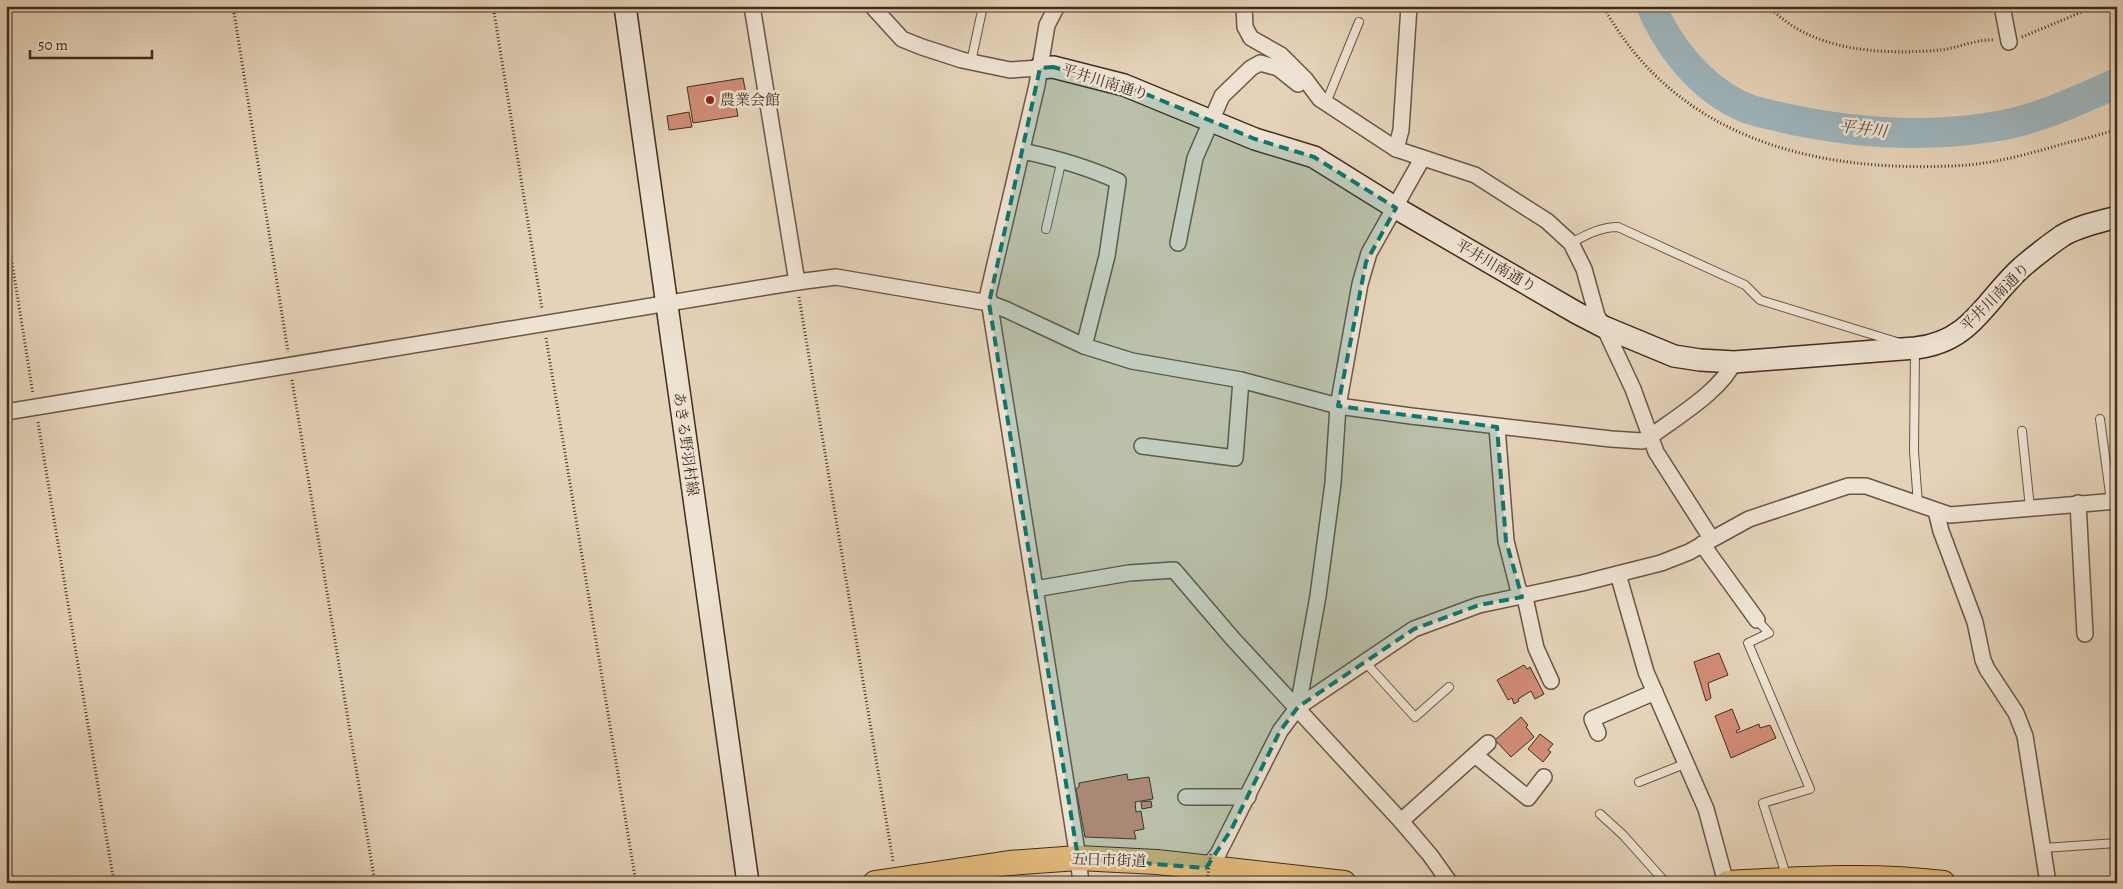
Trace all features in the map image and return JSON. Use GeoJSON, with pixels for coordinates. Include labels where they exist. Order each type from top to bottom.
{"type":"FeatureCollection","features":[{"type":"Feature","properties":{"kind":"main road","name":"五日市街道"},"geometry":{"type":"LineString","coordinates":[[885,881],[1009,863],[1078,858],[1157,862],[1205,871],[1329,882]]}},
{"type":"Feature","properties":{"kind":"main road"},"geometry":{"type":"LineString","coordinates":[[1727,883],[1788,880],[1872,881],[1912,879],[1943,883]]}},
{"type":"Feature","properties":{"kind":"street","name":"あきる野羽村線"},"geometry":{"type":"LineString","coordinates":[[625,6],[748,883]]}},
{"type":"Feature","properties":{"kind":"street"},"geometry":{"type":"LineString","coordinates":[[752,6],[797,282]]}},
{"type":"Feature","properties":{"kind":"street","name":"平井川南通り"},"geometry":{"type":"LineString","coordinates":[[872,6],[902,39],[971,62],[1010,70],[1053,66],[1124,85],[1255,139],[1314,157],[1396,208],[1604,327],[1674,356],[1734,362],[1915,348],[1939,344],[1954,337],[1968,327],[2021,268],[2063,235],[2117,217]]}},
{"type":"Feature","properties":{"kind":"street"},"geometry":{"type":"LineString","coordinates":[[1057,6],[1047,25],[1040,68],[1022,151],[988,294],[1081,883]]}},
{"type":"Feature","properties":{"kind":"street"},"geometry":{"type":"LineString","coordinates":[[1244,6],[1245,27],[1251,38],[1281,55],[1305,79],[1323,101]]}},
{"type":"Feature","properties":{"kind":"street"},"geometry":{"type":"LineString","coordinates":[[1396,149],[1401,130],[1409,6]]}},
{"type":"Feature","properties":{"kind":"street"},"geometry":{"type":"LineString","coordinates":[[2002,6],[2009,42]]}},
{"type":"Feature","properties":{"kind":"street"},"geometry":{"type":"LineString","coordinates":[[1178,243],[1195,158],[1222,96],[1251,68],[1260,63],[1278,68],[1323,101],[1396,149],[1475,175],[1547,221],[1571,243],[1584,269],[1597,316],[1633,389],[1660,459],[1706,541],[1757,620]]}},
{"type":"Feature","properties":{"kind":"street"},"geometry":{"type":"LineString","coordinates":[[1022,151],[1062,159],[1095,170],[1118,181],[1107,256],[1084,346]]}},
{"type":"Feature","properties":{"kind":"street"},"geometry":{"type":"LineString","coordinates":[[1298,708],[1318,596],[1334,483],[1338,406],[1366,262],[1369,253],[1396,208],[1422,158]]}},
{"type":"Feature","properties":{"kind":"street"},"geometry":{"type":"LineString","coordinates":[[6,412],[290,364],[836,277],[989,303],[1084,346],[1132,361],[1241,380],[1338,406],[1497,427],[1611,439],[1642,441],[1650,437],[1715,387],[1729,372],[1734,362]]}},
{"type":"Feature","properties":{"kind":"street"},"geometry":{"type":"LineString","coordinates":[[1142,446],[1235,458],[1241,380]]}},
{"type":"Feature","properties":{"kind":"street"},"geometry":{"type":"LineString","coordinates":[[1497,427],[1506,541],[1518,588],[1526,602],[1536,648],[1551,681]]}},
{"type":"Feature","properties":{"kind":"street"},"geometry":{"type":"LineString","coordinates":[[1205,871],[1218,854],[1280,731],[1298,708],[1414,629],[1479,605],[1522,597],[1662,563],[1689,552],[1749,519],[1848,486],[1866,486],[1950,515],[2114,501]]}},
{"type":"Feature","properties":{"kind":"street"},"geometry":{"type":"LineString","coordinates":[[2078,503],[2085,634]]}},
{"type":"Feature","properties":{"kind":"street"},"geometry":{"type":"LineString","coordinates":[[1936,511],[1941,531],[1975,622],[1983,660],[2016,713],[2025,736],[2048,883]]}},
{"type":"Feature","properties":{"kind":"street"},"geometry":{"type":"LineString","coordinates":[[1035,589],[1129,573],[1174,570],[1233,639],[1401,821],[1430,855],[1450,883]]}},
{"type":"Feature","properties":{"kind":"street"},"geometry":{"type":"LineString","coordinates":[[1618,574],[1646,672],[1706,808],[1727,883]]}},
{"type":"Feature","properties":{"kind":"street"},"geometry":{"type":"LineString","coordinates":[[1598,733],[1592,720],[1655,692]]}},
{"type":"Feature","properties":{"kind":"street"},"geometry":{"type":"LineString","coordinates":[[1401,821],[1488,743]]}},
{"type":"Feature","properties":{"kind":"street"},"geometry":{"type":"LineString","coordinates":[[1475,755],[1528,798],[1544,777]]}},
{"type":"Feature","properties":{"kind":"street"},"geometry":{"type":"LineString","coordinates":[[1186,797],[1248,797]]}},
{"type":"Feature","properties":{"kind":"lane"},"geometry":{"type":"LineString","coordinates":[[971,62],[983,6]]}},
{"type":"Feature","properties":{"kind":"lane"},"geometry":{"type":"LineString","coordinates":[[1323,101],[1359,22]]}},
{"type":"Feature","properties":{"kind":"lane"},"geometry":{"type":"LineString","coordinates":[[1046,229],[1062,159]]}},
{"type":"Feature","properties":{"kind":"lane"},"geometry":{"type":"LineString","coordinates":[[1571,243],[1598,230],[1618,227],[1745,285],[1760,300],[1915,348],[1914,451],[1918,504]]}},
{"type":"Feature","properties":{"kind":"lane"},"geometry":{"type":"LineString","coordinates":[[2100,419],[2114,501]]}},
{"type":"Feature","properties":{"kind":"lane"},"geometry":{"type":"LineString","coordinates":[[2022,431],[2030,508]]}},
{"type":"Feature","properties":{"kind":"lane"},"geometry":{"type":"LineString","coordinates":[[1757,620],[1769,633],[1748,642],[1810,789],[1763,803],[1788,880]]}},
{"type":"Feature","properties":{"kind":"lane"},"geometry":{"type":"LineString","coordinates":[[1366,663],[1415,717],[1449,687]]}},
{"type":"Feature","properties":{"kind":"lane"},"geometry":{"type":"LineString","coordinates":[[1639,782],[1687,762]]}},
{"type":"Feature","properties":{"kind":"lane"},"geometry":{"type":"LineString","coordinates":[[1600,814],[1623,835],[1666,883]]}},
{"type":"Feature","properties":{"kind":"lane"},"geometry":{"type":"LineString","coordinates":[[2043,848],[2117,843]]}},
{"type":"Feature","properties":{"kind":"path"},"geometry":{"type":"LineString","coordinates":[[233,6],[375,883]]}},
{"type":"Feature","properties":{"kind":"path"},"geometry":{"type":"LineString","coordinates":[[493,6],[636,883]]}},
{"type":"Feature","properties":{"kind":"path"},"geometry":{"type":"LineString","coordinates":[[1603,6],[1634,53],[1673,91],[1714,121],[1762,142],[1820,159],[1885,165],[1952,166],[2022,156],[2117,129]]}},
{"type":"Feature","properties":{"kind":"path"},"geometry":{"type":"LineString","coordinates":[[1766,6],[1791,25],[1816,37],[1852,48],[1894,52],[1943,50],[1990,40],[2009,42],[2096,6]]}},
{"type":"Feature","properties":{"kind":"path"},"geometry":{"type":"LineString","coordinates":[[6,225],[114,883]]}},
{"type":"Feature","properties":{"kind":"path"},"geometry":{"type":"LineString","coordinates":[[797,282],[885,881]]}},
{"type":"Feature","properties":{"kind":"highlighted area"},"geometry":{"type":"Polygon","coordinates":[[[1053,67],[1124,85],[1255,139],[1314,157],[1396,208],[1366,262],[1338,406],[1497,427],[1506,541],[1522,597],[1479,605],[1414,629],[1298,707],[1280,731],[1231,830],[1206,868],[1078,858],[989,303],[1040,68],[1053,67]]]}},
{"type":"Feature","properties":{"kind":"building"},"geometry":{"type":"Polygon","coordinates":[[[743,78],[747,99],[735,101],[738,116],[693,123],[687,87],[743,78]]]}},
{"type":"Feature","properties":{"kind":"building"},"geometry":{"type":"Polygon","coordinates":[[[689,112],[692,127],[669,130],[667,116],[689,112]]]}},
{"type":"Feature","properties":{"kind":"building"},"geometry":{"type":"Polygon","coordinates":[[[1719,653],[1728,675],[1708,683],[1711,698],[1706,701],[1694,662],[1719,653]]]}},
{"type":"Feature","properties":{"kind":"building"},"geometry":{"type":"Polygon","coordinates":[[[1524,665],[1527,669],[1530,667],[1544,694],[1535,699],[1531,691],[1518,699],[1519,701],[1514,704],[1512,698],[1508,700],[1497,680],[1524,665]]]}},
{"type":"Feature","properties":{"kind":"building"},"geometry":{"type":"Polygon","coordinates":[[[1732,709],[1740,729],[1736,731],[1737,733],[1759,724],[1760,728],[1770,725],[1776,738],[1731,758],[1715,716],[1732,709]]]}},
{"type":"Feature","properties":{"kind":"building"},"geometry":{"type":"Polygon","coordinates":[[[1521,717],[1528,725],[1526,727],[1534,737],[1511,757],[1495,740],[1521,717]]]}},
{"type":"Feature","properties":{"kind":"building"},"geometry":{"type":"Polygon","coordinates":[[[1540,734],[1553,744],[1548,750],[1551,752],[1543,762],[1528,749],[1540,734]]]}},
{"type":"Feature","properties":{"kind":"building"},"geometry":{"type":"Polygon","coordinates":[[[1127,774],[1128,780],[1149,777],[1153,799],[1135,802],[1136,812],[1141,811],[1144,829],[1134,831],[1136,839],[1085,837],[1076,789],[1079,787],[1079,783],[1127,774]]]}},
{"type":"Feature","properties":{"kind":"building"},"geometry":{"type":"Polygon","coordinates":[[[1151,801],[1152,807],[1142,809],[1141,802],[1151,801]]]}},
{"type":"Feature","properties":{"kind":"waterway","name":"平井川"},"geometry":{"type":"LineString","coordinates":[[1651,6],[1675,49],[1697,75],[1723,96],[1748,109],[1810,123],[1862,130],[1914,133],[1992,127],[2039,115],[2117,83]]}},
{"type":"Feature","properties":{"kind":"place","name":"農業会館"},"geometry":{"type":"Point","coordinates":[710,100]}}]}
